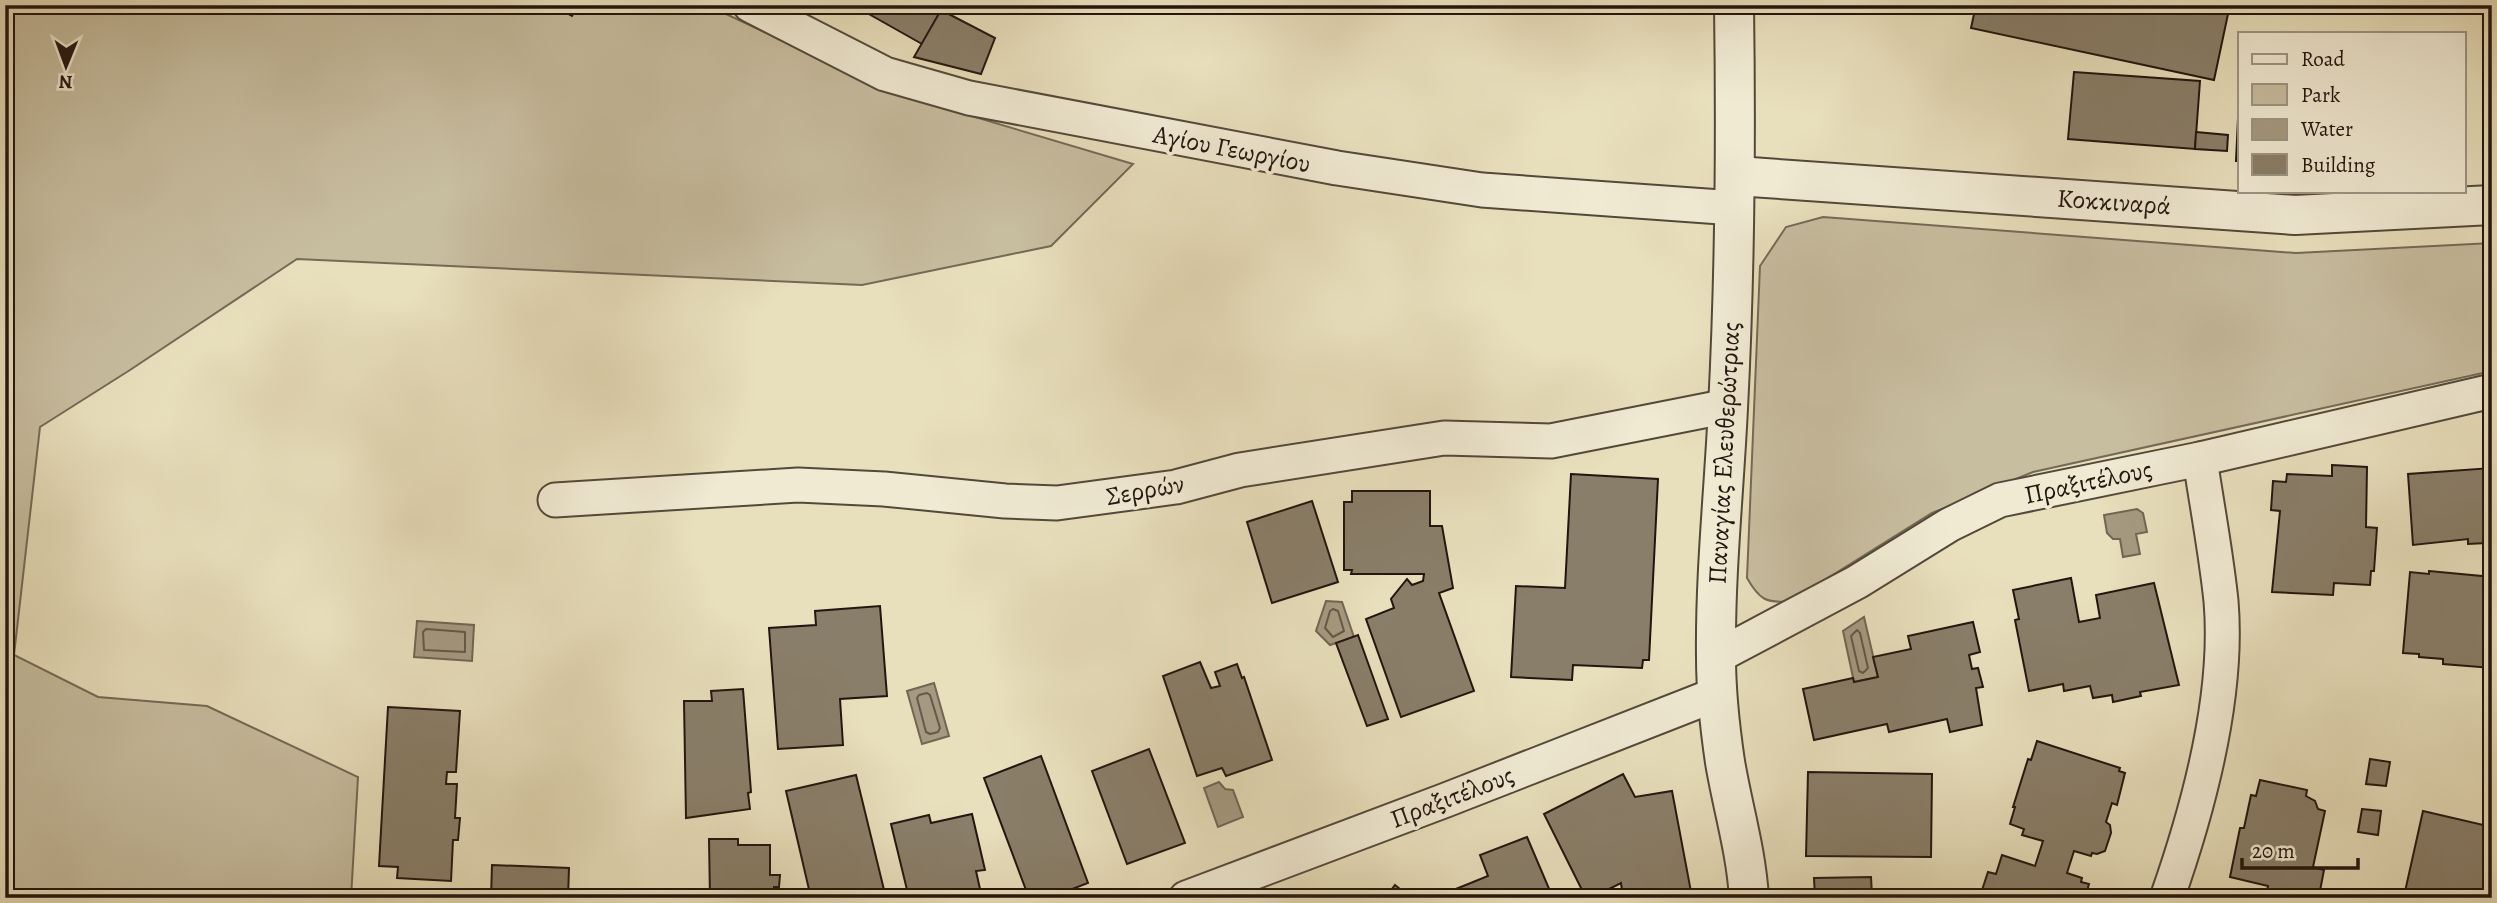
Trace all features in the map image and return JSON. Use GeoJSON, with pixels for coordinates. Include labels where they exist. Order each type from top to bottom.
{"type":"FeatureCollection","features":[{"type":"Feature","properties":{"kind":"street","name":"Αγίου Γεωργίου"},"geometry":{"type":"LineString","coordinates":[[750,5],[885,74],[970,98],[1337,168],[1482,190],[1736,192]]}},
{"type":"Feature","properties":{"kind":"street","name":"Παναγίας Ελευθερώτριας"},"geometry":{"type":"LineString","coordinates":[[1734,5],[1736,192],[1716,657],[1717,694],[1726,762],[1747,862],[1749,898]]}},
{"type":"Feature","properties":{"kind":"street","name":"Κοκκιναρά"},"geometry":{"type":"LineString","coordinates":[[1736,192],[1914,187],[2295,215],[2492,205]]}},
{"type":"Feature","properties":{"kind":"street","name":"Πραξιτέλους"},"geometry":{"type":"LineString","coordinates":[[1716,657],[1857,582],[1949,525],[2000,500],[2200,459],[2492,391]]}},
{"type":"Feature","properties":{"kind":"street","name":"Σερρών"},"geometry":{"type":"LineString","coordinates":[[555,500],[797,485],[1057,503],[1176,487],[1240,470],[1444,438],[1551,441],[1728,407]]}},
{"type":"Feature","properties":{"kind":"street"},"geometry":{"type":"LineString","coordinates":[[2167,898],[2188,839],[2203,781],[2221,661],[2221,602],[2200,459]]}},
{"type":"Feature","properties":{"kind":"street","name":"Πραξιτέλους"},"geometry":{"type":"LineString","coordinates":[[1186,898],[1717,694]]}},
{"type":"Feature","properties":{"kind":"green space"},"geometry":{"type":"Polygon","coordinates":[[[5,5],[707,5],[891,92],[1133,164],[1051,246],[862,285],[297,259],[40,427],[14,655],[98,697],[207,706],[358,777],[351,898],[5,898],[5,5]]]}},
{"type":"Feature","properties":{"kind":"green space"},"geometry":{"type":"Polygon","coordinates":[[[1823,217],[2296,253],[2492,243],[2492,371],[2033,472],[1932,513],[1791,601],[1769,601],[1755,591],[1747,578],[1760,266],[1786,227],[1823,217]]]}},
{"type":"Feature","properties":{"kind":"water"},"geometry":{"type":"Polygon","coordinates":[[[2137,509],[2143,513],[2147,532],[2136,534],[2140,554],[2123,557],[2120,539],[2113,539],[2107,533],[2104,515],[2137,509]]]}},
{"type":"Feature","properties":{"kind":"water"},"geometry":{"type":"Polygon","coordinates":[[[1326,601],[1342,602],[1354,637],[1330,645],[1316,631],[1326,601]]]}},
{"type":"Feature","properties":{"kind":"water"},"geometry":{"type":"Polygon","coordinates":[[[1864,617],[1878,677],[1854,682],[1843,631],[1864,617]]]}},
{"type":"Feature","properties":{"kind":"water"},"geometry":{"type":"Polygon","coordinates":[[[417,621],[474,625],[472,661],[414,657],[417,621]]]}},
{"type":"Feature","properties":{"kind":"water"},"geometry":{"type":"Polygon","coordinates":[[[934,683],[949,736],[922,744],[907,691],[934,683]]]}},
{"type":"Feature","properties":{"kind":"water"},"geometry":{"type":"Polygon","coordinates":[[[1219,782],[1225,789],[1233,790],[1243,817],[1218,827],[1204,788],[1219,782]]]}},
{"type":"Feature","properties":{"kind":"building"},"geometry":{"type":"Polygon","coordinates":[[[552,5],[578,5],[572,16],[552,5]]]}},
{"type":"Feature","properties":{"kind":"building"},"geometry":{"type":"Polygon","coordinates":[[[853,5],[944,5],[922,44],[853,5]]]}},
{"type":"Feature","properties":{"kind":"building"},"geometry":{"type":"Polygon","coordinates":[[[1976,5],[2185,5],[2228,14],[2214,80],[1971,28],[1976,5]]]}},
{"type":"Feature","properties":{"kind":"building"},"geometry":{"type":"Polygon","coordinates":[[[941,10],[995,38],[981,74],[914,57],[941,10]]]}},
{"type":"Feature","properties":{"kind":"building"},"geometry":{"type":"Polygon","coordinates":[[[2074,72],[2200,81],[2195,149],[2068,139],[2074,72]]]}},
{"type":"Feature","properties":{"kind":"building"},"geometry":{"type":"Polygon","coordinates":[[[2238,118],[2238,161],[2236,161],[2238,118]]]}},
{"type":"Feature","properties":{"kind":"building"},"geometry":{"type":"Polygon","coordinates":[[[2196,132],[2228,135],[2227,151],[2195,149],[2196,132]]]}},
{"type":"Feature","properties":{"kind":"building"},"geometry":{"type":"Polygon","coordinates":[[[2332,465],[2367,467],[2366,527],[2377,528],[2374,571],[2371,571],[2370,585],[2334,583],[2333,595],[2272,592],[2280,511],[2271,510],[2273,481],[2286,482],[2287,474],[2332,476],[2332,465]]]}},
{"type":"Feature","properties":{"kind":"building"},"geometry":{"type":"Polygon","coordinates":[[[2492,468],[2492,538],[2485,538],[2486,543],[2468,544],[2468,539],[2413,545],[2408,474],[2492,468]]]}},
{"type":"Feature","properties":{"kind":"building"},"geometry":{"type":"Polygon","coordinates":[[[1571,474],[1658,479],[1649,660],[1643,660],[1642,668],[1573,665],[1572,680],[1511,677],[1516,586],[1565,588],[1571,474]]]}},
{"type":"Feature","properties":{"kind":"building"},"geometry":{"type":"Polygon","coordinates":[[[1352,491],[1430,491],[1430,526],[1442,526],[1453,588],[1439,593],[1474,691],[1401,717],[1366,619],[1394,608],[1391,599],[1407,579],[1412,585],[1423,581],[1424,574],[1351,574],[1352,570],[1344,570],[1344,502],[1352,502],[1352,491]]]}},
{"type":"Feature","properties":{"kind":"building"},"geometry":{"type":"Polygon","coordinates":[[[1312,501],[1338,582],[1272,603],[1247,522],[1312,501]]]}},
{"type":"Feature","properties":{"kind":"building"},"geometry":{"type":"Polygon","coordinates":[[[2429,571],[2492,577],[2492,668],[2443,664],[2443,659],[2403,653],[2410,572],[2429,574],[2429,571]]]}},
{"type":"Feature","properties":{"kind":"building"},"geometry":{"type":"Polygon","coordinates":[[[2071,578],[2079,622],[2100,618],[2096,595],[2154,583],[2179,685],[2140,692],[2141,696],[2113,702],[2112,695],[2093,698],[2090,686],[2064,691],[2063,684],[2029,691],[2015,620],[2019,619],[2013,590],[2071,578]]]}},
{"type":"Feature","properties":{"kind":"building"},"geometry":{"type":"Polygon","coordinates":[[[880,606],[887,696],[840,699],[843,745],[778,749],[769,628],[816,625],[815,611],[880,606]]]}},
{"type":"Feature","properties":{"kind":"building"},"geometry":{"type":"Polygon","coordinates":[[[1973,622],[1980,652],[1969,655],[1972,669],[1978,668],[1983,687],[1976,688],[1982,725],[1950,732],[1947,719],[1889,732],[1887,724],[1814,740],[1803,689],[1853,678],[1854,682],[1878,677],[1873,657],[1911,649],[1908,636],[1973,622]]]}},
{"type":"Feature","properties":{"kind":"building"},"geometry":{"type":"Polygon","coordinates":[[[1358,635],[1388,719],[1367,726],[1336,643],[1358,635]]]}},
{"type":"Feature","properties":{"kind":"building"},"geometry":{"type":"Polygon","coordinates":[[[1200,662],[1211,688],[1220,686],[1215,672],[1237,664],[1242,678],[1244,677],[1272,760],[1226,776],[1222,768],[1197,776],[1163,676],[1200,662]]]}},
{"type":"Feature","properties":{"kind":"building"},"geometry":{"type":"Polygon","coordinates":[[[743,689],[750,809],[686,818],[684,701],[712,701],[711,691],[743,689]]]}},
{"type":"Feature","properties":{"kind":"building"},"geometry":{"type":"Polygon","coordinates":[[[388,707],[460,711],[456,772],[447,772],[446,784],[457,784],[455,818],[460,818],[458,840],[453,840],[451,881],[397,878],[398,867],[379,866],[388,707]]]}},
{"type":"Feature","properties":{"kind":"building"},"geometry":{"type":"Polygon","coordinates":[[[2037,741],[2120,768],[2119,771],[2125,773],[2117,805],[2112,803],[2106,822],[2110,825],[2111,833],[2105,851],[2092,853],[2091,856],[2074,851],[2067,873],[2082,878],[2081,882],[2089,884],[2085,898],[1980,896],[1988,872],[1996,874],[2002,855],[2035,866],[2043,841],[2022,835],[2024,829],[2010,824],[2028,759],[2031,760],[2037,741]]]}},
{"type":"Feature","properties":{"kind":"building"},"geometry":{"type":"Polygon","coordinates":[[[1149,749],[1185,843],[1127,864],[1092,771],[1149,749]]]}},
{"type":"Feature","properties":{"kind":"building"},"geometry":{"type":"Polygon","coordinates":[[[1041,756],[1088,883],[1049,898],[1029,898],[984,778],[1041,756]]]}},
{"type":"Feature","properties":{"kind":"building"},"geometry":{"type":"Polygon","coordinates":[[[2370,759],[2390,762],[2386,786],[2366,784],[2370,759]]]}},
{"type":"Feature","properties":{"kind":"building"},"geometry":{"type":"Polygon","coordinates":[[[1808,772],[1932,774],[1931,857],[1806,856],[1808,772]]]}},
{"type":"Feature","properties":{"kind":"building"},"geometry":{"type":"Polygon","coordinates":[[[1623,774],[1635,797],[1672,791],[1692,897],[1623,898],[1621,883],[1586,898],[1544,814],[1623,774]]]}},
{"type":"Feature","properties":{"kind":"building"},"geometry":{"type":"Polygon","coordinates":[[[856,775],[886,898],[811,898],[786,791],[856,775]]]}},
{"type":"Feature","properties":{"kind":"building"},"geometry":{"type":"Polygon","coordinates":[[[2260,780],[2307,790],[2306,796],[2315,801],[2318,809],[2325,811],[2313,867],[2324,870],[2319,896],[2286,889],[2285,895],[2267,891],[2268,886],[2230,877],[2240,828],[2244,828],[2251,795],[2256,796],[2260,780]]]}},
{"type":"Feature","properties":{"kind":"building"},"geometry":{"type":"Polygon","coordinates":[[[2362,809],[2381,811],[2378,835],[2358,832],[2362,809]]]}},
{"type":"Feature","properties":{"kind":"building"},"geometry":{"type":"Polygon","coordinates":[[[2423,811],[2492,827],[2490,898],[2404,896],[2423,811]]]}},
{"type":"Feature","properties":{"kind":"building"},"geometry":{"type":"Polygon","coordinates":[[[972,814],[985,870],[976,871],[982,898],[909,898],[891,824],[929,815],[931,823],[972,814]]]}},
{"type":"Feature","properties":{"kind":"building"},"geometry":{"type":"Polygon","coordinates":[[[1527,837],[1553,898],[1452,898],[1451,891],[1488,876],[1480,855],[1527,837]]]}},
{"type":"Feature","properties":{"kind":"building"},"geometry":{"type":"Polygon","coordinates":[[[709,839],[738,839],[738,845],[770,845],[770,875],[780,875],[779,887],[774,887],[774,898],[710,898],[709,839]]]}},
{"type":"Feature","properties":{"kind":"building"},"geometry":{"type":"Polygon","coordinates":[[[492,865],[569,868],[568,898],[491,898],[492,865]]]}},
{"type":"Feature","properties":{"kind":"building"},"geometry":{"type":"Polygon","coordinates":[[[1871,877],[1872,896],[1879,898],[1815,898],[1814,878],[1871,877]]]}},
{"type":"Feature","properties":{"kind":"building"},"geometry":{"type":"Polygon","coordinates":[[[1395,885],[1411,898],[1385,898],[1395,885]]]}}]}
